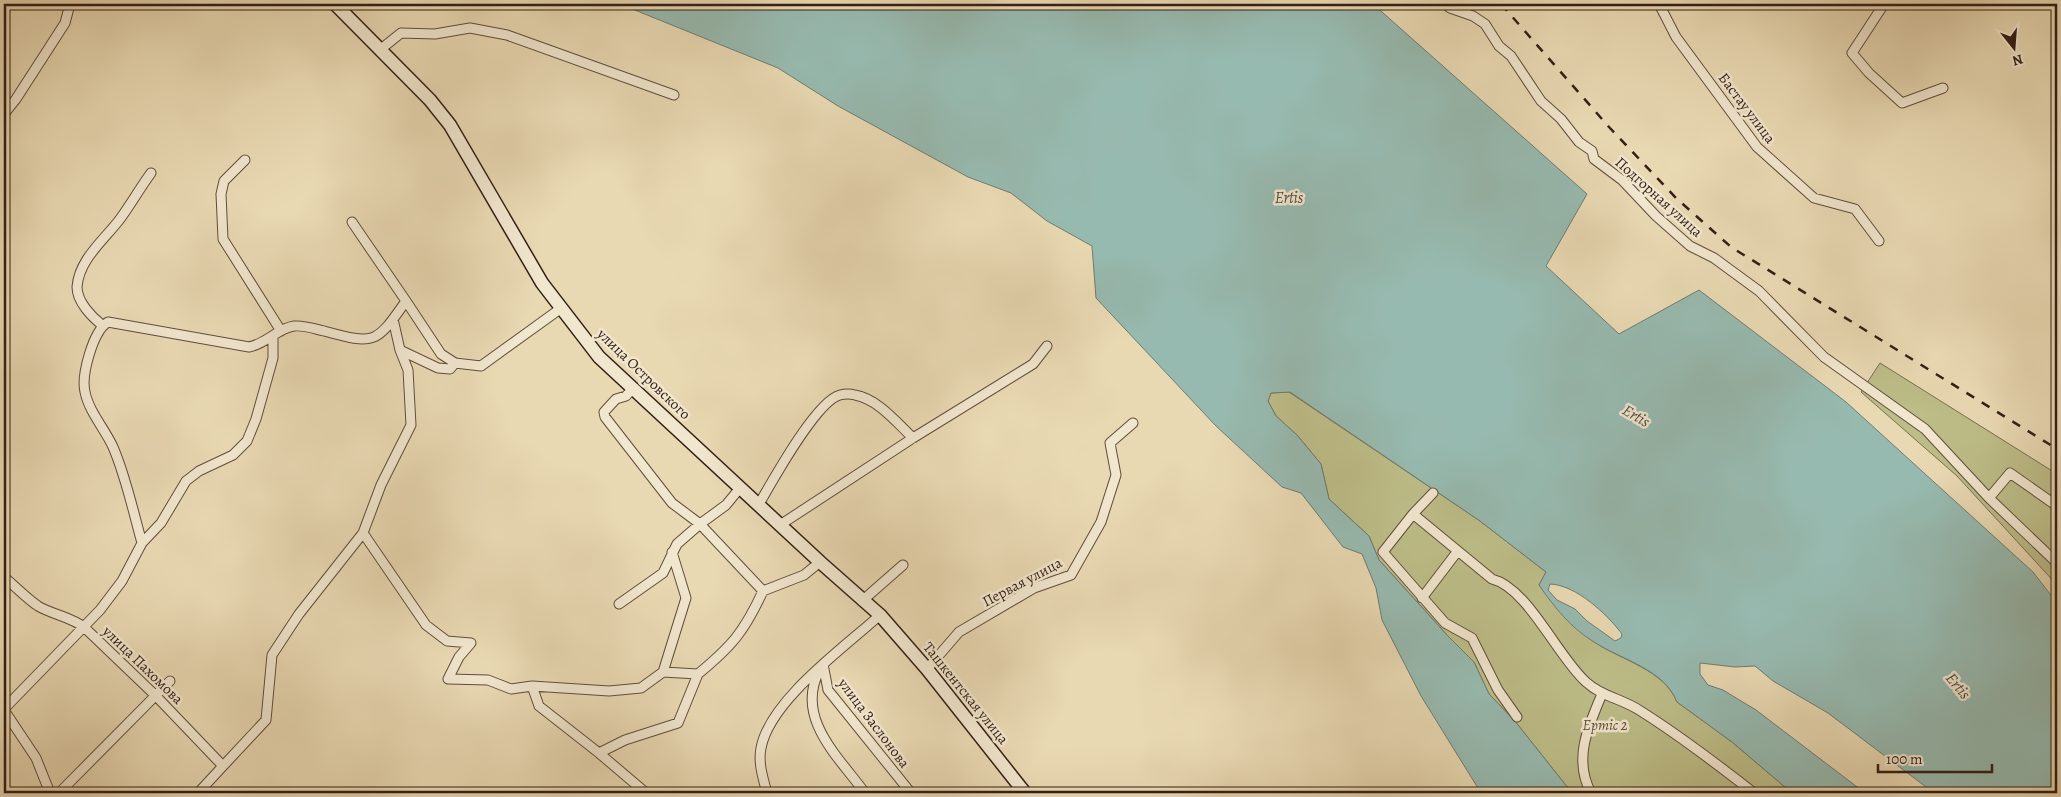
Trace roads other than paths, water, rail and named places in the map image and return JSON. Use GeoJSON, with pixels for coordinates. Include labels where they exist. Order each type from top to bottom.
{"type":"FeatureCollection","features":[{"type":"Feature","properties":{"kind":"main road","name":"улица Островского"},"geometry":{"type":"LineString","coordinates":[[336,4],[381,49],[450,125],[542,283],[560,309],[599,357],[862,601],[880,615]]}},
{"type":"Feature","properties":{"kind":"main road","name":"Ташкентская улица"},"geometry":{"type":"LineString","coordinates":[[880,615],[927,670],[1025,793]]}},
{"type":"Feature","properties":{"kind":"street"},"geometry":{"type":"LineString","coordinates":[[4,114],[16,99],[64,23],[70,4]]}},
{"type":"Feature","properties":{"kind":"street","name":"Подгорная улица"},"geometry":{"type":"LineString","coordinates":[[1445,4],[1450,8],[1473,16],[1485,24],[1499,46],[1511,56],[1541,101],[1561,119],[1579,142],[1592,151],[1594,159],[1622,180],[1677,235],[1759,291],[1824,356],[1925,429],[1989,498],[2042,545],[2057,563]]}},
{"type":"Feature","properties":{"kind":"street","name":"Бастау улица"},"geometry":{"type":"LineString","coordinates":[[1659,4],[1676,37],[1757,147],[1814,198],[1855,209],[1879,241]]}},
{"type":"Feature","properties":{"kind":"street"},"geometry":{"type":"LineString","coordinates":[[1884,4],[1852,53],[1869,74],[1902,103],[1943,88]]}},
{"type":"Feature","properties":{"kind":"street"},"geometry":{"type":"LineString","coordinates":[[381,49],[401,33],[435,34],[470,28],[506,35],[674,95]]}},
{"type":"Feature","properties":{"kind":"street"},"geometry":{"type":"LineString","coordinates":[[50,793],[36,758],[4,709],[85,628],[122,581],[142,543],[158,529],[191,476],[233,455],[247,441],[256,419],[273,358],[277,334],[223,239],[221,194],[224,181],[245,160]]}},
{"type":"Feature","properties":{"kind":"street"},"geometry":{"type":"LineString","coordinates":[[151,173],[120,219],[94,249],[80,275],[77,288],[80,298],[93,318],[105,324],[249,346],[258,345],[293,326],[303,326],[358,341],[368,340],[384,332],[406,301]]}},
{"type":"Feature","properties":{"kind":"street"},"geometry":{"type":"LineString","coordinates":[[352,222],[441,354],[455,363],[481,366],[560,309]]}},
{"type":"Feature","properties":{"kind":"street"},"geometry":{"type":"LineString","coordinates":[[198,793],[266,720],[272,655],[299,614],[362,533],[381,485],[411,425],[408,370],[400,350],[393,320]]}},
{"type":"Feature","properties":{"kind":"street"},"geometry":{"type":"LineString","coordinates":[[105,324],[93,342],[84,391],[95,416],[113,447],[142,543]]}},
{"type":"Feature","properties":{"kind":"street"},"geometry":{"type":"LineString","coordinates":[[780,525],[913,438],[1033,364],[1047,346]]}},
{"type":"Feature","properties":{"kind":"street"},"geometry":{"type":"LineString","coordinates":[[400,350],[438,368],[450,369],[455,363]]}},
{"type":"Feature","properties":{"kind":"street"},"geometry":{"type":"LineString","coordinates":[[633,388],[626,396],[616,399],[604,412],[605,417],[672,502],[700,524],[763,591]]}},
{"type":"Feature","properties":{"kind":"street"},"geometry":{"type":"LineString","coordinates":[[759,504],[800,435],[822,407],[839,395],[855,395],[868,399],[913,438]]}},
{"type":"Feature","properties":{"kind":"street","name":"Первая улица"},"geometry":{"type":"LineString","coordinates":[[927,670],[959,632],[1034,588],[1071,575],[1101,522],[1116,475],[1110,443],[1133,423]]}},
{"type":"Feature","properties":{"kind":"street"},"geometry":{"type":"LineString","coordinates":[[1989,498],[2010,473],[2057,506]]}},
{"type":"Feature","properties":{"kind":"street"},"geometry":{"type":"LineString","coordinates":[[619,604],[663,573],[677,544],[726,505],[740,488]]}},
{"type":"Feature","properties":{"kind":"street"},"geometry":{"type":"LineString","coordinates":[[1433,493],[1413,514],[1383,552],[1445,623],[1472,638],[1498,690],[1517,718]]}},
{"type":"Feature","properties":{"kind":"street"},"geometry":{"type":"LineString","coordinates":[[1413,514],[1492,579],[1504,582],[1523,601],[1585,682],[1602,694],[1617,698],[1639,710],[1712,760],[1754,793]]}},
{"type":"Feature","properties":{"kind":"street"},"geometry":{"type":"LineString","coordinates":[[362,533],[426,625],[446,641],[471,644],[459,657],[448,679],[488,680],[511,689],[532,686],[609,691],[641,688],[663,672],[686,598],[672,552]]}},
{"type":"Feature","properties":{"kind":"street"},"geometry":{"type":"LineString","coordinates":[[1422,598],[1457,552]]}},
{"type":"Feature","properties":{"kind":"street"},"geometry":{"type":"LineString","coordinates":[[599,753],[625,740],[678,723],[698,674],[724,653],[748,624],[763,591],[804,575],[820,562]]}},
{"type":"Feature","properties":{"kind":"street"},"geometry":{"type":"LineString","coordinates":[[862,601],[903,565]]}},
{"type":"Feature","properties":{"kind":"street","name":"улица Пахомова"},"geometry":{"type":"LineString","coordinates":[[4,577],[37,605],[58,616],[78,622],[85,628],[156,696],[223,766]]}},
{"type":"Feature","properties":{"kind":"street"},"geometry":{"type":"LineString","coordinates":[[767,793],[759,758],[761,746],[776,713],[823,664],[880,615]]}},
{"type":"Feature","properties":{"kind":"street","name":"улица Заслонова"},"geometry":{"type":"LineString","coordinates":[[823,664],[815,680],[812,696],[812,710],[816,725],[865,793]]}},
{"type":"Feature","properties":{"kind":"street","name":"улица Заслонова"},"geometry":{"type":"LineString","coordinates":[[823,664],[828,690],[911,793]]}},
{"type":"Feature","properties":{"kind":"street"},"geometry":{"type":"LineString","coordinates":[[663,672],[698,674]]}},
{"type":"Feature","properties":{"kind":"street"},"geometry":{"type":"LineString","coordinates":[[59,793],[170,682]]}},
{"type":"Feature","properties":{"kind":"street"},"geometry":{"type":"LineString","coordinates":[[532,686],[539,706],[646,793]]}},
{"type":"Feature","properties":{"kind":"street"},"geometry":{"type":"LineString","coordinates":[[1591,793],[1587,786],[1582,757],[1585,733],[1602,694]]}},
{"type":"Feature","properties":{"kind":"water","name":"Ertis"},"geometry":{"type":"Polygon","coordinates":[[[620,4],[1373,4],[1587,194],[1546,266],[1619,334],[1699,290],[1846,402],[2033,572],[2057,603],[2057,793],[1934,793],[1828,713],[1773,681],[1755,666],[1735,667],[1700,663],[1700,674],[1708,685],[1723,690],[1756,710],[1865,793],[1792,793],[1732,742],[1677,702],[1671,691],[1652,673],[1594,642],[1570,624],[1539,585],[1546,572],[1480,521],[1290,392],[1271,393],[1268,401],[1276,416],[1297,435],[1321,464],[1329,499],[1369,536],[1379,560],[1474,662],[1489,694],[1514,720],[1572,793],[1481,793],[1421,696],[1382,620],[1376,588],[1362,554],[1343,547],[1301,493],[1282,487],[1216,426],[1096,298],[1092,246],[1047,221],[1011,193],[968,177],[838,106],[778,68],[620,4]],[[1550,584],[1548,590],[1557,600],[1575,609],[1587,621],[1615,641],[1621,638],[1622,634],[1590,602],[1570,589],[1550,584]]]}},
{"type":"Feature","properties":{"kind":"railway"},"geometry":{"type":"LineString","coordinates":[[1501,4],[1609,127],[1676,198],[1731,247],[2057,449]]}},
{"type":"Feature","properties":{"kind":"park label","name":"Ертіс 2"},"geometry":{"type":"Point","coordinates":[1605,725]}}]}
